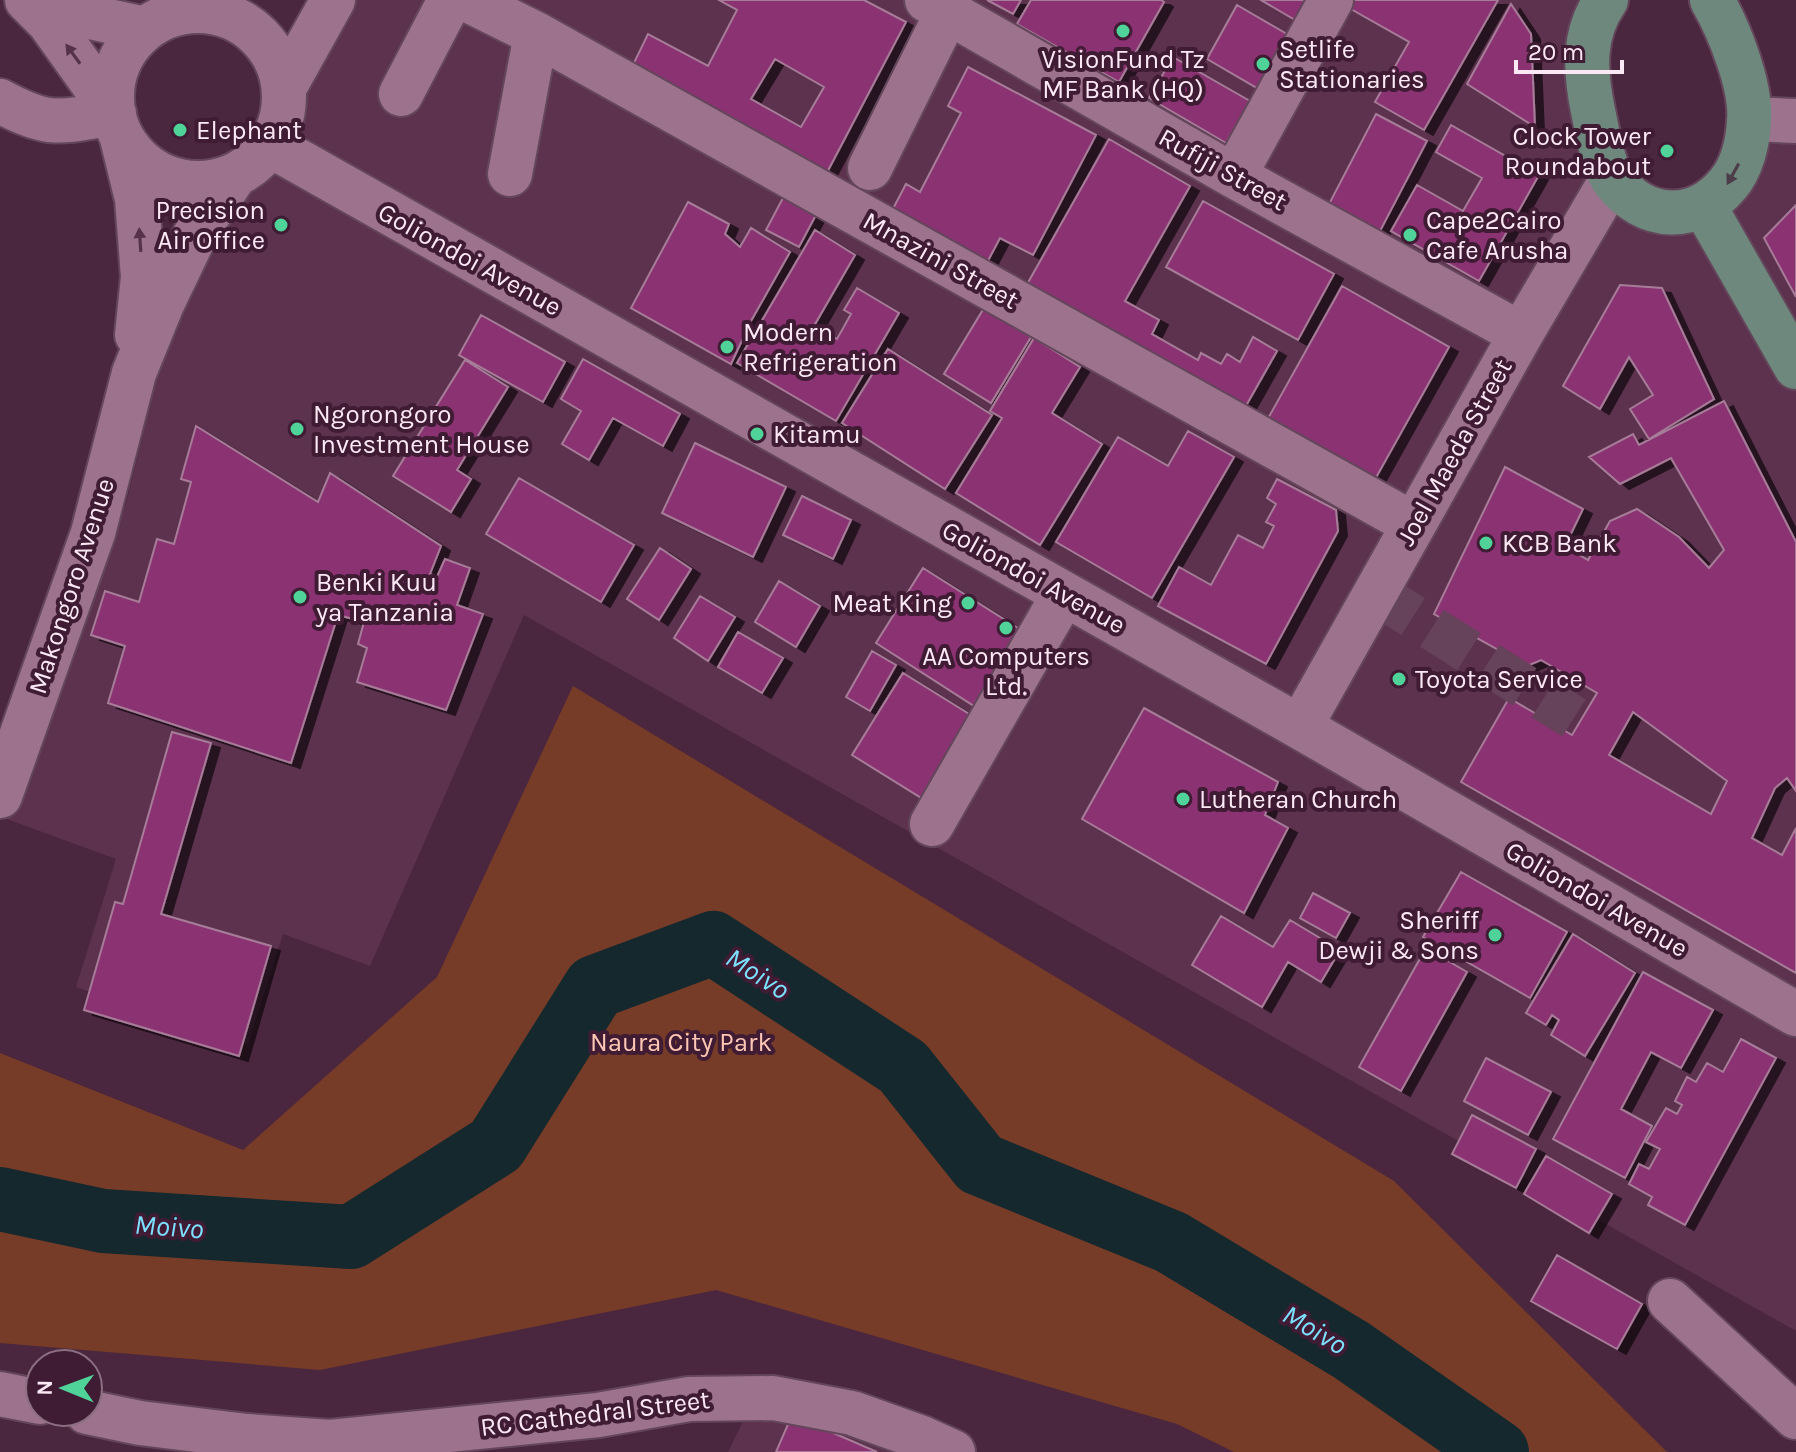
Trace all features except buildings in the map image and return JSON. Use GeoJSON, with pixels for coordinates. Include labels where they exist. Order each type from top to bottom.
{"type":"FeatureCollection","features":[{"type":"Feature","properties":{"kind":"main road"},"geometry":{"type":"LineString","coordinates":[[1592,5],[1586,50],[1589,92],[1612,179],[1639,205],[1666,215],[1704,206],[1729,183],[1744,153],[1750,119],[1740,64],[1723,19],[1712,0]]}},
{"type":"Feature","properties":{"kind":"main road"},"geometry":{"type":"LineString","coordinates":[[1704,206],[1796,367]]}},
{"type":"Feature","properties":{"kind":"street"},"geometry":{"type":"LineString","coordinates":[[28,0],[54,9],[156,17],[211,11],[238,20],[261,37],[277,60],[284,88],[279,128],[270,145],[254,163],[235,175],[210,183],[184,182],[159,174],[138,158],[49,22],[28,0]]}},
{"type":"Feature","properties":{"kind":"street"},"geometry":{"type":"LineString","coordinates":[[284,88],[333,0]]}},
{"type":"Feature","properties":{"kind":"street"},"geometry":{"type":"LineString","coordinates":[[401,94],[450,0]]}},
{"type":"Feature","properties":{"kind":"street","name":"Mnazini Street"},"geometry":{"type":"LineString","coordinates":[[468,0],[536,34],[1413,524]]}},
{"type":"Feature","properties":{"kind":"street"},"geometry":{"type":"LineString","coordinates":[[1234,176],[1331,0]]}},
{"type":"Feature","properties":{"kind":"street"},"geometry":{"type":"LineString","coordinates":[[870,168],[938,5]]}},
{"type":"Feature","properties":{"kind":"street","name":"Rufiji Street"},"geometry":{"type":"LineString","coordinates":[[938,5],[1234,176],[1521,334]]}},
{"type":"Feature","properties":{"kind":"street"},"geometry":{"type":"LineString","coordinates":[[134,373],[143,277],[137,199],[112,89],[117,67],[129,45],[156,17]]}},
{"type":"Feature","properties":{"kind":"street"},"geometry":{"type":"LineString","coordinates":[[510,174],[536,34]]}},
{"type":"Feature","properties":{"kind":"street"},"geometry":{"type":"LineString","coordinates":[[0,101],[31,118],[118,125]]}},
{"type":"Feature","properties":{"kind":"street"},"geometry":{"type":"LineString","coordinates":[[1750,119],[1796,121]]}},
{"type":"Feature","properties":{"kind":"street","name":"Goliondoi Avenue"},"geometry":{"type":"LineString","coordinates":[[270,145],[1300,727],[1796,1014]]}},
{"type":"Feature","properties":{"kind":"street"},"geometry":{"type":"LineString","coordinates":[[134,373],[196,233],[235,175]]}},
{"type":"Feature","properties":{"kind":"street","name":"Joel Maeda Street"},"geometry":{"type":"LineString","coordinates":[[1300,727],[1612,179]]}},
{"type":"Feature","properties":{"kind":"street","name":"Makongoro Avenue"},"geometry":{"type":"LineString","coordinates":[[0,796],[93,533],[134,373]]}},
{"type":"Feature","properties":{"kind":"street"},"geometry":{"type":"LineString","coordinates":[[932,824],[1064,594]]}},
{"type":"Feature","properties":{"kind":"street"},"geometry":{"type":"LineString","coordinates":[[1670,1301],[1796,1417]]}},
{"type":"Feature","properties":{"kind":"street"},"geometry":{"type":"LineString","coordinates":[[0,1394],[24,1399]]}},
{"type":"Feature","properties":{"kind":"street","name":"RC Cathedral Street"},"geometry":{"type":"LineString","coordinates":[[104,1416],[232,1435],[330,1442],[598,1415],[689,1399],[773,1398],[852,1413],[953,1452]]}},
{"type":"Feature","properties":{"kind":"shaded area"},"geometry":{"type":"Polygon","coordinates":[[[343,0],[1596,0],[1609,184],[1702,217],[1755,120],[1796,122],[1796,1331],[524,615],[370,966],[283,934],[248,1045],[76,987],[116,859],[4,818],[126,504],[200,200],[274,165],[305,72],[343,0]]]}},
{"type":"Feature","properties":{"kind":"shaded area"},"geometry":{"type":"Polygon","coordinates":[[[764,1405],[935,1452],[728,1452],[744,1419],[764,1405]]]}},
{"type":"Feature","properties":{"kind":"green space","name":"Naura City Park"},"geometry":{"type":"Polygon","coordinates":[[[573,686],[1394,1181],[1667,1452],[1234,1452],[1177,1424],[716,1290],[320,1370],[104,1352],[104,1348],[0,1343],[0,1053],[243,1150],[437,977],[573,686]]]}},
{"type":"Feature","properties":{"kind":"waterway","name":"Moivo"},"geometry":{"type":"LineString","coordinates":[[0,1199],[103,1221],[351,1237],[496,1145],[595,987],[713,943],[903,1067],[980,1164],[1171,1242],[1351,1350],[1497,1452]]}},
{"type":"Feature","properties":{"kind":"tunnel"},"geometry":{"type":"LineString","coordinates":[[1376,593],[1574,718]]}},
{"type":"Feature","properties":{"kind":"place","name":"VisionFund Tz MF Bank (HQ)"},"geometry":{"type":"Point","coordinates":[1123,31]}},
{"type":"Feature","properties":{"kind":"place","name":"Setlife Stationaries"},"geometry":{"type":"Point","coordinates":[1263,64]}},
{"type":"Feature","properties":{"kind":"place","name":"Elephant"},"geometry":{"type":"Point","coordinates":[180,130]}},
{"type":"Feature","properties":{"kind":"place","name":"Clock Tower Roundabout"},"geometry":{"type":"Point","coordinates":[1667,151]}},
{"type":"Feature","properties":{"kind":"place","name":"Precision Air Office"},"geometry":{"type":"Point","coordinates":[281,225]}},
{"type":"Feature","properties":{"kind":"place","name":"Cape2Cairo Cafe Arusha"},"geometry":{"type":"Point","coordinates":[1410,235]}},
{"type":"Feature","properties":{"kind":"place","name":"Modern Refrigeration"},"geometry":{"type":"Point","coordinates":[727,347]}},
{"type":"Feature","properties":{"kind":"place","name":"Ngorongoro Investment House"},"geometry":{"type":"Point","coordinates":[297,429]}},
{"type":"Feature","properties":{"kind":"place","name":"Kitamu"},"geometry":{"type":"Point","coordinates":[757,434]}},
{"type":"Feature","properties":{"kind":"place","name":"KCB Bank"},"geometry":{"type":"Point","coordinates":[1486,543]}},
{"type":"Feature","properties":{"kind":"place","name":"Benki Kuu ya Tanzania"},"geometry":{"type":"Point","coordinates":[300,597]}},
{"type":"Feature","properties":{"kind":"place","name":"Meat King"},"geometry":{"type":"Point","coordinates":[968,603]}},
{"type":"Feature","properties":{"kind":"place","name":"AA Computers Ltd."},"geometry":{"type":"Point","coordinates":[1006,628]}},
{"type":"Feature","properties":{"kind":"place","name":"Toyota Service"},"geometry":{"type":"Point","coordinates":[1399,679]}},
{"type":"Feature","properties":{"kind":"place","name":"Lutheran Church"},"geometry":{"type":"Point","coordinates":[1183,799]}},
{"type":"Feature","properties":{"kind":"place","name":"Sheriff Dewji & Sons"},"geometry":{"type":"Point","coordinates":[1495,935]}}]}
